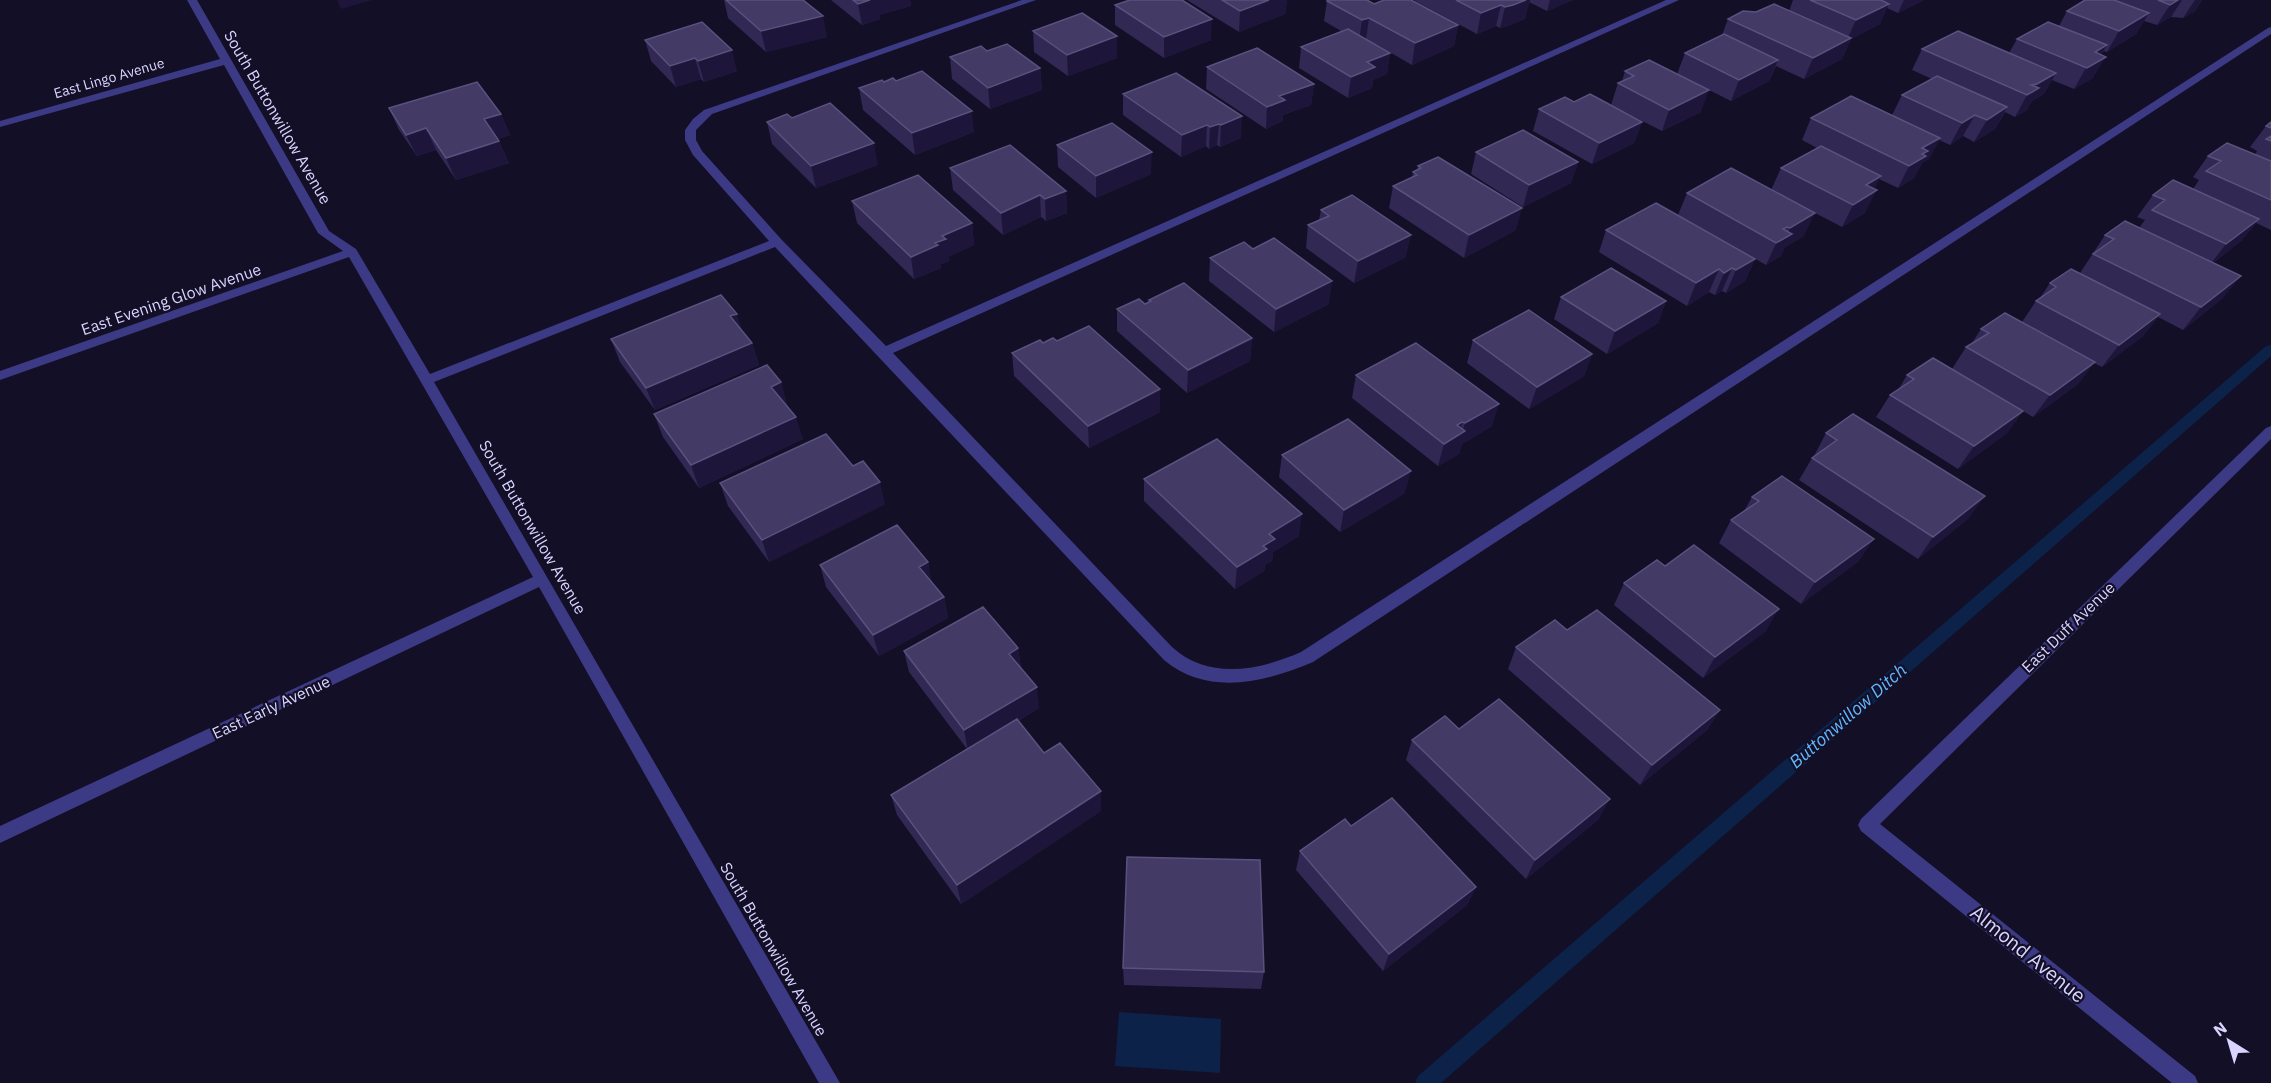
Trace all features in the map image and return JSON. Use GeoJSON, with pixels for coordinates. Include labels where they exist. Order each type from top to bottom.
{"type":"FeatureCollection","features":[{"type":"Feature","properties":{"kind":"street","name":"South Buttonwillow Avenue"},"geometry":{"type":"LineString","coordinates":[[192,0],[324,233],[352,252],[830,1083]]}},
{"type":"Feature","properties":{"kind":"street"},"geometry":{"type":"LineString","coordinates":[[1031,0],[729,103],[708,112],[696,121],[689,131],[689,141],[697,153],[777,242],[884,352],[1153,638],[1179,662],[1210,675],[1243,678],[1277,671],[1307,657],[2271,30]]}},
{"type":"Feature","properties":{"kind":"street"},"geometry":{"type":"LineString","coordinates":[[884,352],[1674,0]]}},
{"type":"Feature","properties":{"kind":"street","name":"East Lingo Avenue"},"geometry":{"type":"LineString","coordinates":[[0,124],[225,61]]}},
{"type":"Feature","properties":{"kind":"street"},"geometry":{"type":"LineString","coordinates":[[427,380],[777,242]]}},
{"type":"Feature","properties":{"kind":"street","name":"East Evening Glow Avenue"},"geometry":{"type":"LineString","coordinates":[[0,376],[352,252]]}},
{"type":"Feature","properties":{"kind":"street","name":"East Duff Avenue"},"geometry":{"type":"LineString","coordinates":[[1868,825],[1930,761],[2271,431]]}},
{"type":"Feature","properties":{"kind":"street","name":"East Early Avenue"},"geometry":{"type":"LineString","coordinates":[[0,835],[542,579]]}},
{"type":"Feature","properties":{"kind":"street","name":"Almond Avenue"},"geometry":{"type":"LineString","coordinates":[[1868,825],[2188,1083]]}},
{"type":"Feature","properties":{"kind":"water"},"geometry":{"type":"Polygon","coordinates":[[[1119,1012],[1221,1019],[1220,1073],[1115,1066],[1119,1012]]]}},
{"type":"Feature","properties":{"kind":"building"},"geometry":{"type":"Polygon","coordinates":[[[726,0],[803,0],[823,16],[761,31],[726,0]]]}},
{"type":"Feature","properties":{"kind":"building"},"geometry":{"type":"Polygon","coordinates":[[[853,0],[870,0],[858,4],[853,0]]]}},
{"type":"Feature","properties":{"kind":"building"},"geometry":{"type":"Polygon","coordinates":[[[1130,0],[1182,0],[1212,19],[1164,37],[1115,5],[1130,0]]]}},
{"type":"Feature","properties":{"kind":"building"},"geometry":{"type":"Polygon","coordinates":[[[1222,0],[1269,0],[1240,11],[1222,0]]]}},
{"type":"Feature","properties":{"kind":"building"},"geometry":{"type":"Polygon","coordinates":[[[1328,0],[1367,0],[1374,4],[1384,0],[1411,0],[1458,25],[1415,43],[1369,18],[1362,20],[1328,0]]]}},
{"type":"Feature","properties":{"kind":"building"},"geometry":{"type":"Polygon","coordinates":[[[1456,0],[1526,0],[1505,7],[1501,5],[1481,13],[1456,0]]]}},
{"type":"Feature","properties":{"kind":"building"},"geometry":{"type":"Polygon","coordinates":[[[1810,0],[1881,0],[1889,4],[1856,20],[1810,0]]]}},
{"type":"Feature","properties":{"kind":"building"},"geometry":{"type":"Polygon","coordinates":[[[2085,0],[2114,0],[2149,13],[2119,31],[2067,11],[2085,0]]]}},
{"type":"Feature","properties":{"kind":"building"},"geometry":{"type":"Polygon","coordinates":[[[2158,0],[2178,0],[2170,5],[2158,0]]]}},
{"type":"Feature","properties":{"kind":"building"},"geometry":{"type":"Polygon","coordinates":[[[1774,4],[1851,38],[1813,58],[1728,19],[1743,11],[1756,12],[1774,4]]]}},
{"type":"Feature","properties":{"kind":"building"},"geometry":{"type":"Polygon","coordinates":[[[1082,13],[1117,36],[1067,55],[1033,31],[1082,13]]]}},
{"type":"Feature","properties":{"kind":"building"},"geometry":{"type":"Polygon","coordinates":[[[702,22],[732,50],[698,61],[695,58],[670,66],[645,40],[702,22]]]}},
{"type":"Feature","properties":{"kind":"building"},"geometry":{"type":"Polygon","coordinates":[[[2048,22],[2107,45],[2095,52],[2106,57],[2087,68],[2017,39],[2048,22]]]}},
{"type":"Feature","properties":{"kind":"building"},"geometry":{"type":"Polygon","coordinates":[[[1348,29],[1390,53],[1367,62],[1375,67],[1351,77],[1301,47],[1348,29]]]}},
{"type":"Feature","properties":{"kind":"building"},"geometry":{"type":"Polygon","coordinates":[[[1958,31],[2056,73],[2031,85],[2039,88],[2027,95],[1922,49],[1958,31]]]}},
{"type":"Feature","properties":{"kind":"building"},"geometry":{"type":"Polygon","coordinates":[[[1724,34],[1778,60],[1739,80],[1685,53],[1724,34]]]}},
{"type":"Feature","properties":{"kind":"building"},"geometry":{"type":"Polygon","coordinates":[[[1007,44],[1040,68],[988,88],[950,57],[981,46],[987,51],[1007,44]]]}},
{"type":"Feature","properties":{"kind":"building"},"geometry":{"type":"Polygon","coordinates":[[[1257,48],[1314,84],[1279,96],[1285,100],[1267,107],[1207,67],[1257,48]]]}},
{"type":"Feature","properties":{"kind":"building"},"geometry":{"type":"Polygon","coordinates":[[[1649,60],[1709,90],[1669,110],[1618,83],[1634,76],[1625,71],[1649,60]]]}},
{"type":"Feature","properties":{"kind":"building"},"geometry":{"type":"Polygon","coordinates":[[[922,71],[972,111],[912,133],[859,88],[882,80],[884,82],[893,78],[896,81],[922,71]]]}},
{"type":"Feature","properties":{"kind":"building"},"geometry":{"type":"Polygon","coordinates":[[[1176,73],[1242,116],[1221,125],[1210,127],[1207,125],[1182,135],[1123,94],[1176,73]]]}},
{"type":"Feature","properties":{"kind":"building"},"geometry":{"type":"Polygon","coordinates":[[[1937,76],[2007,107],[1987,120],[1975,115],[1962,123],[1902,95],[1937,76]]]}},
{"type":"Feature","properties":{"kind":"building"},"geometry":{"type":"Polygon","coordinates":[[[477,82],[501,114],[484,119],[499,141],[446,158],[426,128],[406,135],[389,108],[477,82]]]}},
{"type":"Feature","properties":{"kind":"building"},"geometry":{"type":"Polygon","coordinates":[[[1590,94],[1642,122],[1599,143],[1539,109],[1565,97],[1574,102],[1590,94]]]}},
{"type":"Feature","properties":{"kind":"building"},"geometry":{"type":"Polygon","coordinates":[[[1851,96],[1940,138],[1922,148],[1928,151],[1922,154],[1926,156],[1909,166],[1811,118],[1851,96]]]}},
{"type":"Feature","properties":{"kind":"building"},"geometry":{"type":"Polygon","coordinates":[[[830,103],[874,143],[811,166],[767,122],[787,114],[792,118],[830,103]]]}},
{"type":"Feature","properties":{"kind":"building"},"geometry":{"type":"Polygon","coordinates":[[[1112,123],[1152,152],[1096,176],[1057,145],[1112,123]]]}},
{"type":"Feature","properties":{"kind":"building"},"geometry":{"type":"Polygon","coordinates":[[[1523,130],[1578,162],[1529,185],[1476,152],[1523,130]]]}},
{"type":"Feature","properties":{"kind":"building"},"geometry":{"type":"Polygon","coordinates":[[[2227,143],[2271,161],[2271,200],[2206,171],[2221,161],[2208,156],[2227,143]]]}},
{"type":"Feature","properties":{"kind":"building"},"geometry":{"type":"Polygon","coordinates":[[[1010,145],[1066,191],[1045,199],[1040,195],[1001,213],[950,168],[1010,145]]]}},
{"type":"Feature","properties":{"kind":"building"},"geometry":{"type":"Polygon","coordinates":[[[1821,146],[1881,176],[1866,185],[1877,190],[1853,205],[1781,168],[1821,146]]]}},
{"type":"Feature","properties":{"kind":"building"},"geometry":{"type":"Polygon","coordinates":[[[1438,157],[1522,208],[1469,235],[1393,186],[1417,175],[1413,172],[1421,168],[1418,166],[1438,157]]]}},
{"type":"Feature","properties":{"kind":"building"},"geometry":{"type":"Polygon","coordinates":[[[1731,168],[1815,213],[1790,228],[1783,229],[1792,234],[1776,243],[1687,193],[1731,168]]]}},
{"type":"Feature","properties":{"kind":"building"},"geometry":{"type":"Polygon","coordinates":[[[918,175],[972,223],[942,236],[946,239],[935,243],[938,245],[911,257],[852,201],[918,175]]]}},
{"type":"Feature","properties":{"kind":"building"},"geometry":{"type":"Polygon","coordinates":[[[2173,180],[2259,219],[2226,244],[2152,210],[2165,200],[2153,195],[2173,180]]]}},
{"type":"Feature","properties":{"kind":"building"},"geometry":{"type":"Polygon","coordinates":[[[1352,195],[1411,235],[1358,261],[1308,225],[1329,216],[1321,210],[1352,195]]]}},
{"type":"Feature","properties":{"kind":"building"},"geometry":{"type":"Polygon","coordinates":[[[1656,203],[1755,259],[1736,270],[1732,268],[1724,273],[1719,269],[1696,283],[1606,230],[1656,203]]]}},
{"type":"Feature","properties":{"kind":"building"},"geometry":{"type":"Polygon","coordinates":[[[2125,221],[2241,276],[2201,307],[2093,254],[2114,239],[2105,235],[2125,221]]]}},
{"type":"Feature","properties":{"kind":"building"},"geometry":{"type":"Polygon","coordinates":[[[1274,238],[1332,281],[1276,309],[1210,258],[1244,242],[1253,249],[1274,238]]]}},
{"type":"Feature","properties":{"kind":"building"},"geometry":{"type":"Polygon","coordinates":[[[1611,268],[1666,301],[1615,331],[1561,297],[1611,268]]]}},
{"type":"Feature","properties":{"kind":"building"},"geometry":{"type":"Polygon","coordinates":[[[2071,269],[2160,314],[2119,345],[2036,301],[2056,287],[2050,283],[2071,269]]]}},
{"type":"Feature","properties":{"kind":"building"},"geometry":{"type":"Polygon","coordinates":[[[1184,283],[1252,338],[1188,370],[1117,309],[1139,299],[1145,304],[1184,283]]]}},
{"type":"Feature","properties":{"kind":"building"},"geometry":{"type":"Polygon","coordinates":[[[721,295],[737,314],[730,316],[752,343],[646,388],[611,339],[721,295]]]}},
{"type":"Feature","properties":{"kind":"building"},"geometry":{"type":"Polygon","coordinates":[[[1529,310],[1592,354],[1537,387],[1473,340],[1529,310]]]}},
{"type":"Feature","properties":{"kind":"building"},"geometry":{"type":"Polygon","coordinates":[[[2005,313],[2095,362],[2050,395],[1966,347],[1989,333],[1981,329],[2005,313]]]}},
{"type":"Feature","properties":{"kind":"building"},"geometry":{"type":"Polygon","coordinates":[[[1089,326],[1160,389],[1088,426],[1012,353],[1040,340],[1043,343],[1053,338],[1057,341],[1089,326]]]}},
{"type":"Feature","properties":{"kind":"building"},"geometry":{"type":"Polygon","coordinates":[[[1416,343],[1499,404],[1457,425],[1465,431],[1444,444],[1356,375],[1416,343]]]}},
{"type":"Feature","properties":{"kind":"building"},"geometry":{"type":"Polygon","coordinates":[[[1933,358],[2023,411],[1974,446],[1890,395],[1914,379],[1907,375],[1933,358]]]}},
{"type":"Feature","properties":{"kind":"building"},"geometry":{"type":"Polygon","coordinates":[[[767,365],[781,382],[771,387],[796,417],[691,465],[654,414],[767,365]]]}},
{"type":"Feature","properties":{"kind":"building"},"geometry":{"type":"Polygon","coordinates":[[[1853,414],[1985,496],[1933,537],[1812,458],[1837,440],[1826,433],[1853,414]]]}},
{"type":"Feature","properties":{"kind":"building"},"geometry":{"type":"Polygon","coordinates":[[[1348,419],[1411,471],[1344,510],[1282,455],[1348,419]]]}},
{"type":"Feature","properties":{"kind":"building"},"geometry":{"type":"Polygon","coordinates":[[[826,434],[853,466],[863,461],[880,482],[762,540],[720,483],[826,434]]]}},
{"type":"Feature","properties":{"kind":"building"},"geometry":{"type":"Polygon","coordinates":[[[1217,439],[1302,514],[1269,534],[1275,539],[1263,546],[1267,549],[1237,567],[1144,479],[1217,439]]]}},
{"type":"Feature","properties":{"kind":"building"},"geometry":{"type":"Polygon","coordinates":[[[1782,476],[1874,539],[1815,582],[1731,520],[1759,501],[1752,497],[1782,476]]]}},
{"type":"Feature","properties":{"kind":"building"},"geometry":{"type":"Polygon","coordinates":[[[897,525],[928,562],[919,567],[944,597],[873,635],[820,565],[897,525]]]}},
{"type":"Feature","properties":{"kind":"building"},"geometry":{"type":"Polygon","coordinates":[[[1694,545],[1779,609],[1715,657],[1624,583],[1657,560],[1665,566],[1694,545]]]}},
{"type":"Feature","properties":{"kind":"building"},"geometry":{"type":"Polygon","coordinates":[[[983,607],[1018,648],[1009,654],[1037,687],[964,730],[904,651],[983,607]]]}},
{"type":"Feature","properties":{"kind":"building"},"geometry":{"type":"Polygon","coordinates":[[[1597,610],[1720,710],[1652,765],[1516,647],[1555,620],[1567,630],[1597,610]]]}},
{"type":"Feature","properties":{"kind":"building"},"geometry":{"type":"Polygon","coordinates":[[[1499,699],[1610,799],[1535,860],[1412,740],[1445,716],[1459,729],[1499,699]]]}},
{"type":"Feature","properties":{"kind":"building"},"geometry":{"type":"Polygon","coordinates":[[[1017,719],[1044,753],[1060,743],[1101,791],[957,885],[891,795],[1017,719]]]}},
{"type":"Feature","properties":{"kind":"building"},"geometry":{"type":"Polygon","coordinates":[[[1392,798],[1476,887],[1389,954],[1300,851],[1345,819],[1351,826],[1392,798]]]}},
{"type":"Feature","properties":{"kind":"building"},"geometry":{"type":"Polygon","coordinates":[[[1127,857],[1260,860],[1264,972],[1123,968],[1127,857]]]}},
{"type":"Feature","properties":{"kind":"waterway","name":"Buttonwillow Ditch"},"geometry":{"type":"LineString","coordinates":[[1425,1083],[2271,349]]}}]}
